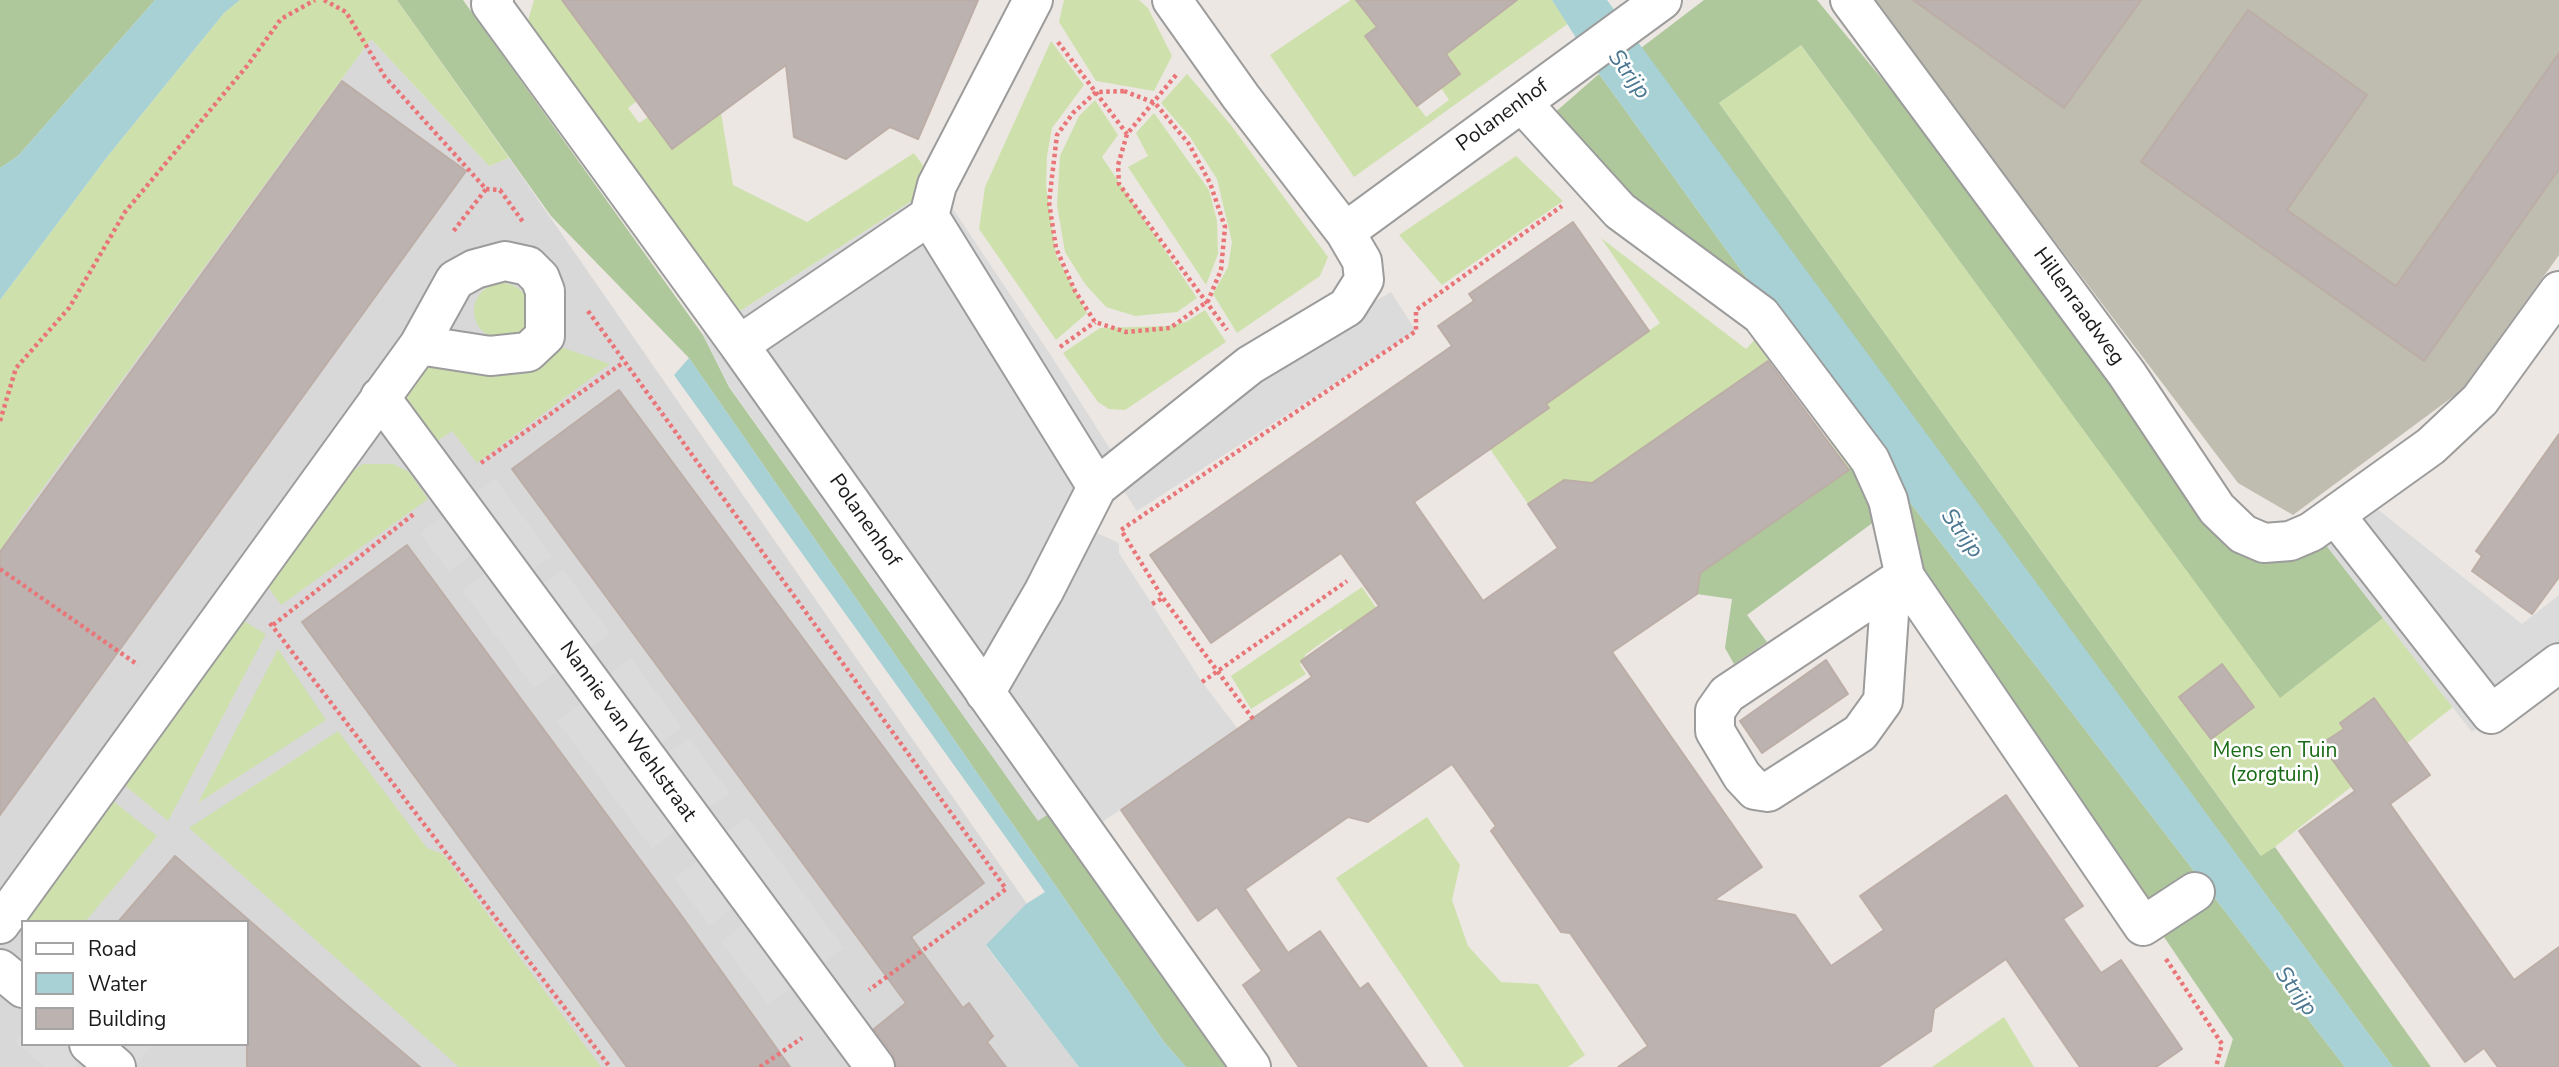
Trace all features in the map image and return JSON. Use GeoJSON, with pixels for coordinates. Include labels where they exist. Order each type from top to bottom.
{"type":"FeatureCollection","features":[{"type":"Feature","properties":{"kind":"street","name":"Polanenhof"},"geometry":{"type":"LineString","coordinates":[[494,0],[491,4],[739,345],[1251,1067]]}},
{"type":"Feature","properties":{"kind":"street"},"geometry":{"type":"LineString","coordinates":[[985,693],[1044,591],[1097,487],[1250,365],[1347,307],[1364,280],[1362,261],[1345,232],[1241,97],[1172,0]]}},
{"type":"Feature","properties":{"kind":"street","name":"Hillenraadweg"},"geometry":{"type":"LineString","coordinates":[[1850,0],[2127,374],[2217,509],[2243,534],[2264,543],[2290,541],[2336,516],[2431,446],[2480,400],[2559,290]]}},
{"type":"Feature","properties":{"kind":"street"},"geometry":{"type":"LineString","coordinates":[[739,345],[929,216],[937,185],[1032,2]]}},
{"type":"Feature","properties":{"kind":"street","name":"Polanenhof"},"geometry":{"type":"LineString","coordinates":[[1345,232],[1647,11]]}},
{"type":"Feature","properties":{"kind":"street"},"geometry":{"type":"LineString","coordinates":[[1522,103],[1620,211],[1761,315],[1870,460],[1888,500],[1898,581],[1883,701],[1860,733],[1768,792],[1755,790],[1742,776],[1715,732],[1715,711],[1727,694],[1898,581]]}},
{"type":"Feature","properties":{"kind":"street"},"geometry":{"type":"LineString","coordinates":[[929,216],[1097,487]]}},
{"type":"Feature","properties":{"kind":"street"},"geometry":{"type":"LineString","coordinates":[[0,924],[419,345]]}},
{"type":"Feature","properties":{"kind":"street","name":"Nannie van Wehlstraat"},"geometry":{"type":"LineString","coordinates":[[380,397],[875,1067]]}},
{"type":"Feature","properties":{"kind":"street"},"geometry":{"type":"LineString","coordinates":[[2336,516],[2490,714],[2559,663]]}},
{"type":"Feature","properties":{"kind":"street"},"geometry":{"type":"LineString","coordinates":[[1898,581],[2143,926],[2195,892]]}},
{"type":"Feature","properties":{"kind":"street"},"geometry":{"type":"LineString","coordinates":[[0,969],[21,986]]}},
{"type":"Feature","properties":{"kind":"street"},"geometry":{"type":"LineString","coordinates":[[91,1046],[116,1067]]}},
{"type":"Feature","properties":{"kind":"path"},"geometry":{"type":"LineString","coordinates":[[0,421],[16,368],[69,308],[125,212],[247,66],[281,19],[315,0]]}},
{"type":"Feature","properties":{"kind":"path"},"geometry":{"type":"LineString","coordinates":[[324,0],[346,12],[385,77],[486,189],[500,190],[531,233]]}},
{"type":"Feature","properties":{"kind":"path"},"geometry":{"type":"LineString","coordinates":[[1032,2],[1127,134]]}},
{"type":"Feature","properties":{"kind":"path"},"geometry":{"type":"LineString","coordinates":[[1202,41],[1155,103],[1127,134],[1118,165],[1119,184],[1208,301],[1250,365]]}},
{"type":"Feature","properties":{"kind":"path"},"geometry":{"type":"LineString","coordinates":[[1124,91],[1155,103],[1189,144],[1210,183],[1225,227],[1221,270],[1208,301],[1170,328],[1126,332],[1095,322],[1074,291],[1056,248],[1049,202],[1052,164],[1058,135],[1073,113],[1096,92],[1124,91]]}},
{"type":"Feature","properties":{"kind":"path"},"geometry":{"type":"LineString","coordinates":[[1252,719],[1163,598],[1121,530],[1416,331],[1416,310],[1593,184]]}},
{"type":"Feature","properties":{"kind":"path"},"geometry":{"type":"LineString","coordinates":[[448,238],[486,189]]}},
{"type":"Feature","properties":{"kind":"path"},"geometry":{"type":"LineString","coordinates":[[585,308],[1006,889],[760,1067]]}},
{"type":"Feature","properties":{"kind":"path"},"geometry":{"type":"LineString","coordinates":[[0,569],[170,688]]}},
{"type":"Feature","properties":{"kind":"path"},"geometry":{"type":"LineString","coordinates":[[1202,682],[1347,581]]}},
{"type":"Feature","properties":{"kind":"path"},"geometry":{"type":"LineString","coordinates":[[1152,604],[1163,598]]}},
{"type":"Feature","properties":{"kind":"path"},"geometry":{"type":"LineString","coordinates":[[273,625],[610,1067]]}},
{"type":"Feature","properties":{"kind":"path"},"geometry":{"type":"LineString","coordinates":[[2143,926],[2222,1044],[2216,1067]]}},
{"type":"Feature","properties":{"kind":"shaded area"},"geometry":{"type":"Polygon","coordinates":[[[1872,0],[2559,0],[2559,255],[2462,390],[2293,515],[2238,483],[1872,0]]]}},
{"type":"Feature","properties":{"kind":"shaded area"},"geometry":{"type":"Polygon","coordinates":[[[371,39],[489,166],[509,158],[1027,904],[986,946],[1079,1067],[0,1067],[0,540],[371,39]]]}},
{"type":"Feature","properties":{"kind":"shaded area"},"geometry":{"type":"Polygon","coordinates":[[[937,185],[1124,471],[1250,374],[1391,292],[1416,331],[1137,511],[1119,484],[1095,532],[1119,543],[1119,553],[1202,682],[1238,729],[1085,834],[1062,805],[1038,821],[729,386],[703,335],[937,185]]]}},
{"type":"Feature","properties":{"kind":"shaded area"},"geometry":{"type":"Polygon","coordinates":[[[495,478],[552,556],[530,572],[540,586],[563,569],[610,633],[588,650],[607,676],[631,658],[682,727],[660,744],[667,753],[689,738],[730,793],[706,810],[724,834],[747,817],[844,948],[768,1005],[721,942],[744,923],[733,908],[709,926],[674,878],[698,860],[676,831],[652,849],[557,721],[582,702],[558,671],[534,688],[462,590],[487,571],[474,553],[449,572],[420,533],[495,478]]]}},
{"type":"Feature","properties":{"kind":"shaded area"},"geometry":{"type":"Polygon","coordinates":[[[2376,508],[2522,624],[2559,595],[2559,667],[2472,732],[2322,540],[2376,508]]]}},
{"type":"Feature","properties":{"kind":"shaded area"},"geometry":{"type":"Polygon","coordinates":[[[21,1034],[21,1046],[152,1046],[136,1065],[138,1067],[86,1067],[80,1062],[76,1067],[44,1067],[15,1041],[21,1034]]]}},
{"type":"Feature","properties":{"kind":"green space"},"geometry":{"type":"Polygon","coordinates":[[[0,0],[155,0],[18,156],[0,168],[0,0]]]}},
{"type":"Feature","properties":{"kind":"green space"},"geometry":{"type":"Polygon","coordinates":[[[240,0],[397,0],[509,158],[489,166],[371,39],[23,515],[0,551],[0,300],[107,157],[224,13],[240,0]]]}},
{"type":"Feature","properties":{"kind":"green space"},"geometry":{"type":"Polygon","coordinates":[[[397,0],[463,0],[703,335],[729,387],[1038,820],[1062,805],[1244,1067],[1186,1067],[1164,1042],[689,358],[551,216],[397,0]]]}},
{"type":"Feature","properties":{"kind":"green space"},"geometry":{"type":"Polygon","coordinates":[[[534,0],[567,0],[564,3],[637,101],[628,108],[639,123],[648,117],[673,149],[721,113],[733,185],[807,222],[914,153],[937,185],[734,315],[524,34],[534,0]]]}},
{"type":"Feature","properties":{"kind":"green space"},"geometry":{"type":"Polygon","coordinates":[[[1064,0],[1139,0],[1148,8],[1172,56],[1154,91],[1096,81],[1059,22],[1064,0]]]}},
{"type":"Feature","properties":{"kind":"green space"},"geometry":{"type":"Polygon","coordinates":[[[1351,0],[1356,0],[1377,27],[1365,36],[1426,117],[1449,100],[1441,88],[1446,54],[1517,0],[1552,0],[1569,23],[1354,177],[1270,55],[1351,0]]]}},
{"type":"Feature","properties":{"kind":"green space"},"geometry":{"type":"Polygon","coordinates":[[[1704,0],[1817,0],[2037,267],[2222,522],[2322,540],[2383,618],[2280,698],[1801,45],[1719,103],[2261,856],[2275,847],[2431,1067],[2393,1067],[1641,48],[1704,0]]]}},
{"type":"Feature","properties":{"kind":"green space"},"geometry":{"type":"Polygon","coordinates":[[[1051,41],[1084,85],[1052,128],[1047,156],[1046,186],[1056,255],[1087,313],[1056,340],[979,229],[985,187],[1051,41]]]}},
{"type":"Feature","properties":{"kind":"green space","name":"Mens en Tuin (zorgtuin)"},"geometry":{"type":"Polygon","coordinates":[[[1800,44],[2280,697],[2383,618],[2453,707],[2262,857],[1719,103],[1800,44]]]}},
{"type":"Feature","properties":{"kind":"green space"},"geometry":{"type":"Polygon","coordinates":[[[1187,74],[1230,124],[1328,257],[1320,276],[1237,333],[1213,294],[1228,267],[1232,242],[1217,179],[1190,137],[1161,103],[1187,74]]]}},
{"type":"Feature","properties":{"kind":"green space"},"geometry":{"type":"Polygon","coordinates":[[[1599,74],[1898,487],[2345,1067],[2224,1067],[2233,1039],[2008,706],[1910,571],[1763,304],[1627,203],[1552,115],[1599,74]]]}},
{"type":"Feature","properties":{"kind":"green space"},"geometry":{"type":"Polygon","coordinates":[[[1095,100],[1118,135],[1102,157],[1197,298],[1177,312],[1135,316],[1106,307],[1085,284],[1065,252],[1057,205],[1060,156],[1079,116],[1095,100]]]}},
{"type":"Feature","properties":{"kind":"green space"},"geometry":{"type":"Polygon","coordinates":[[[1154,113],[1209,190],[1217,221],[1218,254],[1206,285],[1128,167],[1148,156],[1136,133],[1154,113]]]}},
{"type":"Feature","properties":{"kind":"green space"},"geometry":{"type":"Polygon","coordinates":[[[1516,156],[1563,201],[1442,285],[1399,235],[1516,156]]]}},
{"type":"Feature","properties":{"kind":"green space"},"geometry":{"type":"Polygon","coordinates":[[[1601,238],[1746,349],[1761,333],[1855,459],[1849,469],[1772,359],[1581,491],[1574,481],[1564,480],[1528,504],[1490,449],[1549,409],[1546,404],[1660,323],[1601,238]]]}},
{"type":"Feature","properties":{"kind":"green space"},"geometry":{"type":"Polygon","coordinates":[[[502,283],[513,285],[522,291],[528,300],[528,322],[522,331],[513,337],[502,339],[491,337],[482,331],[476,322],[474,311],[476,300],[482,291],[491,285],[502,283]]]}},
{"type":"Feature","properties":{"kind":"green space"},"geometry":{"type":"Polygon","coordinates":[[[1205,310],[1226,342],[1125,410],[1109,409],[1098,402],[1063,353],[1100,328],[1168,326],[1186,322],[1205,310]]]}},
{"type":"Feature","properties":{"kind":"green space"},"geometry":{"type":"Polygon","coordinates":[[[561,347],[610,364],[477,463],[452,431],[433,444],[406,400],[411,381],[420,368],[429,365],[481,376],[524,374],[544,364],[561,347]]]}},
{"type":"Feature","properties":{"kind":"green space"},"geometry":{"type":"Polygon","coordinates":[[[1855,459],[1882,516],[1747,615],[1767,642],[1734,664],[1725,648],[1732,599],[1697,594],[1693,578],[1849,469],[1855,459]]]}},
{"type":"Feature","properties":{"kind":"green space"},"geometry":{"type":"Polygon","coordinates":[[[363,464],[393,464],[409,472],[428,499],[281,605],[266,584],[342,478],[363,464]]]}},
{"type":"Feature","properties":{"kind":"green space"},"geometry":{"type":"Polygon","coordinates":[[[1362,587],[1408,654],[1375,671],[1341,629],[1306,654],[1300,665],[1306,674],[1251,709],[1231,676],[1362,587]]]}},
{"type":"Feature","properties":{"kind":"green space"},"geometry":{"type":"Polygon","coordinates":[[[240,619],[266,634],[168,821],[123,784],[240,619]]]}},
{"type":"Feature","properties":{"kind":"green space"},"geometry":{"type":"Polygon","coordinates":[[[278,649],[326,720],[198,803],[278,649]]]}},
{"type":"Feature","properties":{"kind":"green space"},"geometry":{"type":"Polygon","coordinates":[[[338,731],[427,848],[443,854],[601,1067],[459,1067],[189,828],[338,731]]]}},
{"type":"Feature","properties":{"kind":"green space"},"geometry":{"type":"Polygon","coordinates":[[[113,801],[157,836],[87,920],[28,920],[43,895],[113,801]]]}},
{"type":"Feature","properties":{"kind":"green space"},"geometry":{"type":"Polygon","coordinates":[[[1427,817],[1460,865],[1452,900],[1468,946],[1501,982],[1538,984],[1585,1055],[1568,1067],[1464,1067],[1336,878],[1427,817]]]}},
{"type":"Feature","properties":{"kind":"green space"},"geometry":{"type":"Polygon","coordinates":[[[2004,1017],[2034,1067],[1932,1067],[2004,1017]]]}},
{"type":"Feature","properties":{"kind":"water"},"geometry":{"type":"Polygon","coordinates":[[[155,0],[240,0],[224,13],[107,157],[0,300],[0,168],[18,156],[155,0]]]}},
{"type":"Feature","properties":{"kind":"water","name":"Strijp"},"geometry":{"type":"Polygon","coordinates":[[[1552,0],[1607,0],[2393,1067],[2345,1067],[1898,487],[1599,74],[1552,0]]]}},
{"type":"Feature","properties":{"kind":"water"},"geometry":{"type":"Polygon","coordinates":[[[689,358],[1164,1042],[1186,1067],[1079,1067],[986,945],[1026,904],[1045,892],[674,375],[689,358]]]}},
{"type":"Feature","properties":{"kind":"building"},"geometry":{"type":"Polygon","coordinates":[[[562,0],[978,0],[918,139],[890,127],[846,159],[794,137],[786,65],[672,149],[562,0]]]}},
{"type":"Feature","properties":{"kind":"building"},"geometry":{"type":"Polygon","coordinates":[[[1356,0],[1517,0],[1446,54],[1460,74],[1417,106],[1365,36],[1377,27],[1356,0]]]}},
{"type":"Feature","properties":{"kind":"building"},"geometry":{"type":"Polygon","coordinates":[[[1913,0],[2141,0],[2064,108],[1913,0]]]}},
{"type":"Feature","properties":{"kind":"building"},"geometry":{"type":"Polygon","coordinates":[[[2248,10],[2367,95],[2287,210],[2396,286],[2559,53],[2559,169],[2424,361],[2141,162],[2248,10]]]}},
{"type":"Feature","properties":{"kind":"building"},"geometry":{"type":"Polygon","coordinates":[[[342,81],[466,171],[0,815],[0,552],[342,81]]]}},
{"type":"Feature","properties":{"kind":"building"},"geometry":{"type":"Polygon","coordinates":[[[1573,222],[1649,331],[1546,404],[1549,408],[1414,502],[1483,601],[1558,548],[1528,504],[1564,480],[1592,483],[1768,361],[1849,470],[1700,573],[1697,594],[1612,652],[1762,867],[1714,900],[1795,915],[1831,966],[1884,930],[1860,896],[2006,795],[2083,906],[2063,919],[2101,973],[2121,960],[2182,1049],[2156,1067],[2080,1067],[2006,959],[1934,1009],[1931,1031],[1878,1067],[1618,1067],[1648,1046],[1570,933],[1561,932],[1491,831],[1496,826],[1452,764],[1368,822],[1348,817],[1245,889],[1288,953],[1320,931],[1360,989],[1368,983],[1427,1067],[1299,1067],[1243,985],[1262,971],[1217,907],[1198,921],[1121,810],[1312,677],[1301,661],[1379,606],[1341,553],[1211,643],[1150,555],[1452,346],[1438,326],[1474,301],[1469,294],[1573,222]]]}},
{"type":"Feature","properties":{"kind":"building"},"geometry":{"type":"Polygon","coordinates":[[[619,390],[984,883],[911,937],[963,1008],[969,1003],[993,1036],[987,1042],[1006,1067],[896,1067],[893,1054],[874,1029],[906,1003],[512,469],[619,390]]]}},
{"type":"Feature","properties":{"kind":"building"},"geometry":{"type":"Polygon","coordinates":[[[2559,434],[2559,577],[2532,614],[2472,571],[2482,556],[2476,551],[2559,434]]]}},
{"type":"Feature","properties":{"kind":"building"},"geometry":{"type":"Polygon","coordinates":[[[407,545],[790,1067],[627,1067],[302,622],[407,545]]]}},
{"type":"Feature","properties":{"kind":"building"},"geometry":{"type":"Polygon","coordinates":[[[1826,660],[1848,694],[1762,753],[1740,721],[1826,660]]]}},
{"type":"Feature","properties":{"kind":"building"},"geometry":{"type":"Polygon","coordinates":[[[2222,664],[2254,707],[2211,739],[2179,697],[2222,664]]]}},
{"type":"Feature","properties":{"kind":"building"},"geometry":{"type":"Polygon","coordinates":[[[2374,698],[2430,775],[2390,804],[2514,980],[2559,947],[2559,1067],[2498,1067],[2484,1048],[2465,1062],[2299,831],[2355,791],[2321,744],[2344,729],[2340,723],[2374,698]]]}},
{"type":"Feature","properties":{"kind":"building"},"geometry":{"type":"Polygon","coordinates":[[[175,856],[420,1067],[247,1067],[248,920],[120,920],[175,856]]]}}]}
